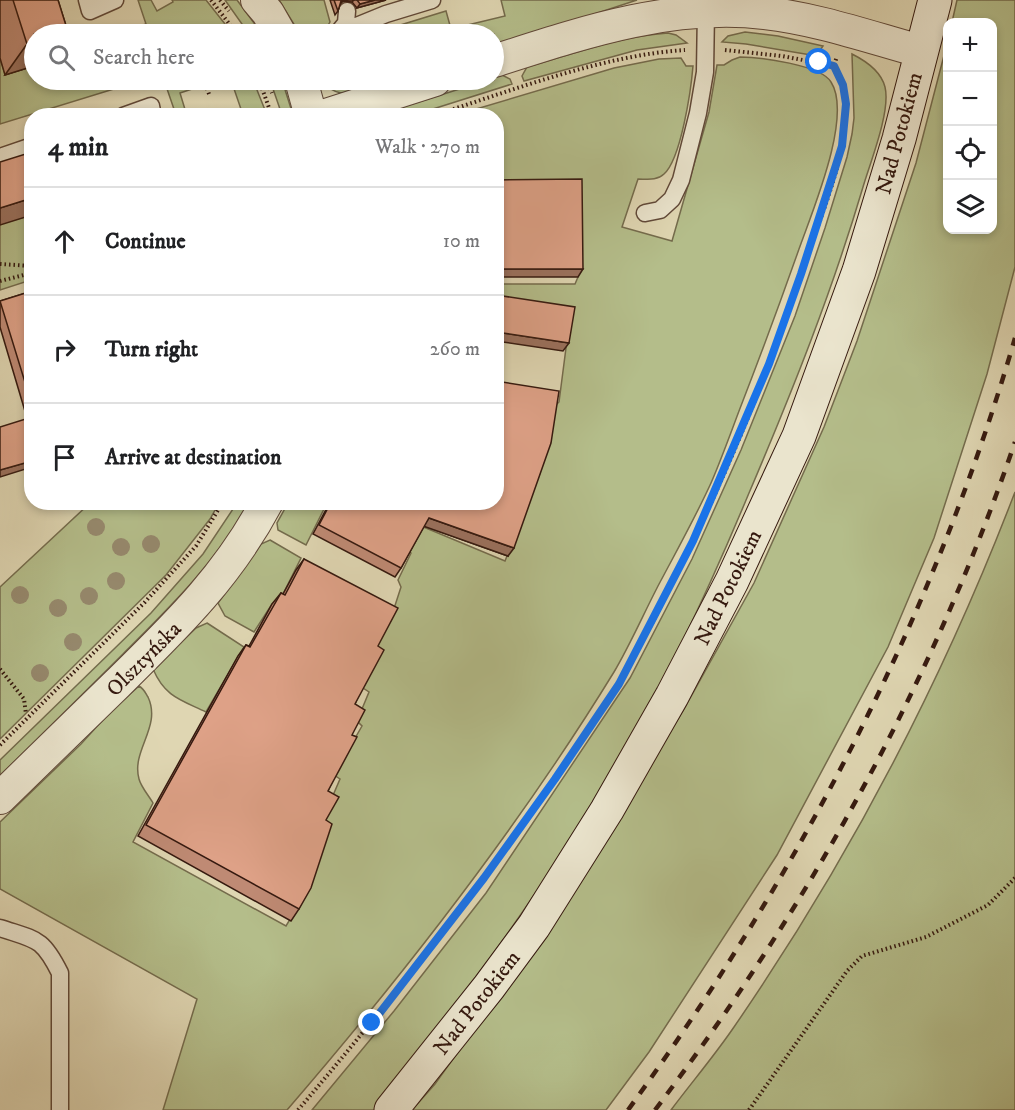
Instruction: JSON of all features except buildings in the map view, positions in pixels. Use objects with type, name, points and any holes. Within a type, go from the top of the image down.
[{"type":"main road","name":"Nad Potokiem","points":[[391,1110],[489,987],[534,926],[606,810],[672,696],[732,581],[799,436],[859,271],[899,139],[935,0]]},
{"type":"street","points":[[257,0],[274,24]]},
{"type":"street","points":[[504,58],[567,37],[619,24],[706,10],[765,13],[810,20],[920,51]]},
{"type":"street","points":[[304,90],[309,108]]},
{"type":"street","points":[[347,108],[404,90]]},
{"type":"street","name":"Olsztyńska","points":[[0,798],[164,639],[228,567],[263,510]]},
{"type":"lane","points":[[87,0],[90,11],[115,0]]},
{"type":"lane","points":[[358,24],[397,6]]},
{"type":"lane","points":[[645,213],[660,210],[672,199],[681,180],[698,113],[705,72],[706,10]]},
{"type":"lane","points":[[344,24],[347,11]]},
{"type":"lane","points":[[0,157],[24,149]]},
{"type":"lane","points":[[0,928],[40,942],[51,955],[60,973],[60,1110]]},
{"type":"path","points":[[211,0],[229,24]]},
{"type":"path","points":[[298,1110],[372,1023],[484,878],[619,684],[693,541],[769,364],[842,146],[846,104],[843,85],[834,66],[782,56],[707,49],[674,51],[623,59],[458,108]]},
{"type":"path","points":[[207,90],[208,94]]},
{"type":"path","points":[[263,90],[269,108]]},
{"type":"path","points":[[0,264],[24,266]]},
{"type":"path","points":[[0,281],[24,275]]},
{"type":"path","points":[[0,745],[145,602],[195,546],[219,510]]},
{"type":"path","points":[[0,669],[24,699],[26,714]]},
{"type":"path","points":[[749,1110],[847,970],[862,956],[926,938],[987,905],[1015,878]]},
{"type":"green space","points":[[138,0],[151,0],[157,11],[173,2],[172,0],[206,0],[225,24],[146,24]]},
{"type":"green space","points":[[225,0],[237,0],[255,24],[242,24]]},
{"type":"green space","points":[[279,0],[324,0],[329,24],[294,24]]},
{"type":"green space","points":[[501,0],[637,0],[504,44],[504,24],[472,24],[505,16]]},
{"type":"green space","points":[[957,0],[1015,0],[1015,267],[987,374],[934,538],[888,647],[777,855],[649,1052],[606,1110],[412,1110],[435,1084],[570,896],[684,709],[754,583],[824,427],[857,341],[916,163],[943,59],[943,234],[997,234],[997,18],[953,18]]},
{"type":"green space","points":[[446,11],[450,24],[404,24]]},
{"type":"green space","points":[[745,32],[778,36],[823,46],[819,52],[811,55],[722,42],[728,36]]},
{"type":"green space","points":[[668,33],[676,35],[687,43],[637,50],[524,81],[522,76],[527,67],[579,51],[632,38]]},
{"type":"green space","points":[[852,54],[872,67],[880,76],[885,87],[885,109],[879,137],[825,303],[796,379],[718,565],[668,672],[611,775],[528,905],[468,988],[374,1110],[312,1110],[394,1011],[486,893],[630,678],[692,559],[741,450],[795,316],[825,228],[852,134],[854,118]]},
{"type":"green space","points":[[740,57],[789,63],[825,76],[831,82],[836,97],[837,117],[834,140],[813,212],[715,474],[620,662],[540,786],[460,897],[375,1005],[287,1110],[163,1110],[197,999],[0,889],[0,822],[139,686],[148,697],[151,718],[139,758],[139,779],[153,803],[133,842],[286,926],[301,901],[316,835],[340,779],[334,775],[362,726],[357,721],[369,692],[363,688],[374,650],[390,621],[401,587],[398,580],[411,553],[331,510],[370,510],[414,523],[505,561],[540,473],[554,407],[559,402],[570,317],[504,305],[504,284],[575,284],[578,277],[504,195],[504,108],[480,108],[614,68],[659,59],[681,58],[686,66],[693,66],[684,123],[670,166],[658,178],[638,179],[622,227],[672,241],[709,112],[717,65],[724,65]]},
{"type":"green space","points":[[0,58],[5,74],[24,69],[24,90],[110,90],[52,108],[24,108],[24,117],[0,124]]},
{"type":"green space","points":[[504,76],[510,79],[512,84],[504,87]]},
{"type":"green space","points":[[167,90],[189,90],[180,93],[185,108],[174,108]]},
{"type":"green space","points":[[234,90],[257,90],[264,108],[241,108]]},
{"type":"green space","points":[[273,90],[285,90],[291,108],[280,108]]},
{"type":"green space","points":[[333,90],[363,90],[346,93]]},
{"type":"green space","points":[[456,90],[493,90],[436,108],[399,108]]},
{"type":"green space","points":[[24,217],[24,282],[0,290],[0,224]]},
{"type":"green space","points":[[1015,492],[1015,1110],[671,1110],[727,1037],[776,964],[854,834],[925,700],[987,562]]},
{"type":"green space","points":[[82,510],[215,510],[166,575],[0,739],[0,587]]},
{"type":"green space","points":[[232,510],[244,510],[222,545],[192,583],[0,776],[0,760],[151,613],[203,554]]},
{"type":"green space","points":[[284,510],[324,510],[306,545],[278,530],[277,523]]},
{"type":"green space","points":[[270,540],[301,558],[282,596],[272,604],[254,632],[225,616],[218,603],[261,544]]},
{"type":"green space","points":[[207,623],[244,647],[206,712],[181,701],[168,692],[153,669],[196,628]]},
{"type":"railway","points":[[628,1110],[690,1021],[749,930],[804,836],[855,741],[902,643],[944,543],[982,442],[1015,338]]},
{"type":"railway","points":[[655,1110],[711,1033],[764,954],[815,873],[862,790],[946,619],[1015,442]]},
{"type":"route","points":[[372,1023],[484,878],[619,684],[693,541],[769,364],[829,192],[842,146],[846,104],[843,85],[834,66],[819,62]]}]
